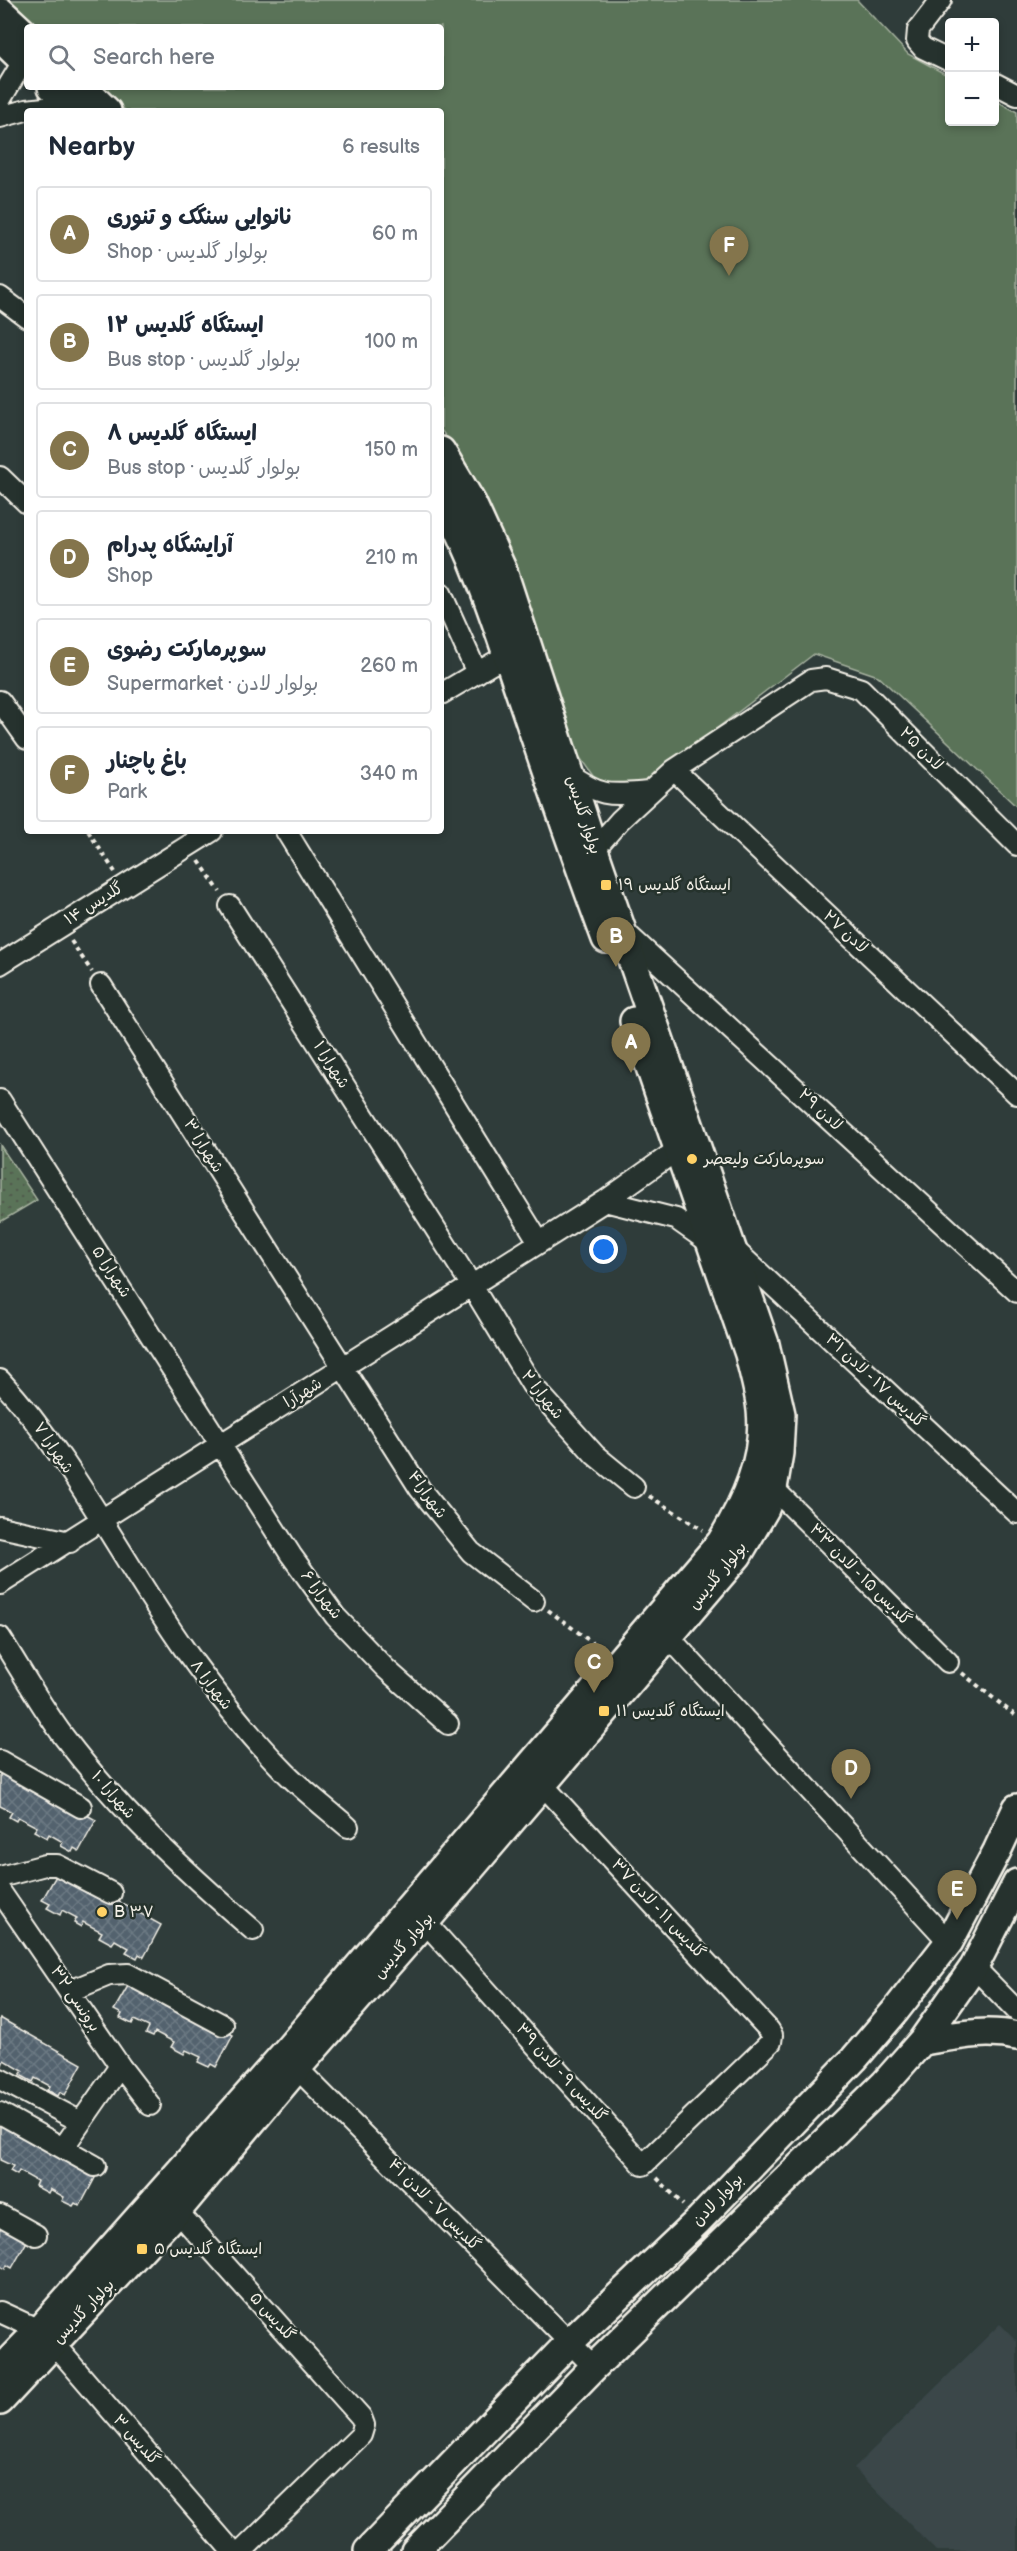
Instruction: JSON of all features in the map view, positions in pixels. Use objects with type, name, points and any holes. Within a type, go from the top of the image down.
[{"type":"street","points":[[941,0],[918,30],[917,41],[922,48],[945,59]]},
{"type":"street","points":[[0,11],[24,51]]},
{"type":"street","points":[[0,38],[24,53]]},
{"type":"street","points":[[0,100],[24,58]]},
{"type":"street","points":[[999,85],[1017,94]]},
{"type":"street","points":[[57,90],[77,101],[98,108]]},
{"type":"street","points":[[37,108],[77,101]]},
{"type":"street","points":[[0,117],[24,111]]},
{"type":"street","points":[[0,297],[24,315]]},
{"type":"street","name":"بولوار گلدیس","points":[[444,456],[472,503],[503,571],[622,929],[687,1147]]},
{"type":"street","points":[[0,477],[24,500]]},
{"type":"street","name":"بولوار گلدیس","points":[[0,2370],[47,2337],[177,2211],[290,2061],[425,1922],[738,1555],[765,1509],[772,1488],[779,1453],[781,1414],[765,1344],[722,1246],[687,1147],[616,967],[566,829],[481,579],[445,512]]},
{"type":"street","points":[[444,600],[477,673]]},
{"type":"street","points":[[444,692],[507,655]]},
{"type":"street","name":"لادن ۲۵","points":[[674,770],[811,680],[826,678],[861,689],[1017,845]]},
{"type":"street","points":[[0,701],[24,735]]},
{"type":"street","points":[[594,850],[649,792],[674,770]]},
{"type":"street","name":"لادن ۲۷","points":[[674,770],[1017,1094]]},
{"type":"street","points":[[569,774],[587,787],[609,795],[649,792]]},
{"type":"street","name":"گلدیس ۱۴","points":[[0,964],[123,885],[184,838],[200,834]]},
{"type":"street","points":[[288,834],[539,1242]]},
{"type":"street","name":"شهرارا ۱","points":[[230,906],[472,1286]]},
{"type":"street","name":"لادن ۲۹","points":[[622,929],[1017,1292]]},
{"type":"street","name":"شهرارا ۳","points":[[101,985],[344,1368]]},
{"type":"street","name":"شهرارا ۵","points":[[0,1100],[222,1444]]},
{"type":"street","name":"شهرآرا","points":[[0,1584],[344,1368],[687,1147]]},
{"type":"street","name":"گلدیس ۱۷ - لادن ۳۱","points":[[605,1201],[676,1219],[722,1246],[1017,1513]]},
{"type":"street","name":"بولوار گلدیس","points":[[0,2401],[47,2337],[290,2061],[722,1542],[744,1504],[753,1477],[760,1446],[761,1410],[722,1246]]},
{"type":"street","name":"شهرارا ۲","points":[[472,1286],[532,1385],[579,1439],[634,1487]]},
{"type":"street","name":"شهرارا۴","points":[[344,1368],[420,1489],[471,1552],[534,1601]]},
{"type":"street","name":"شهرارا ۷","points":[[0,1380],[26,1408],[102,1520]]},
{"type":"street","name":"شهرارا ۶","points":[[222,1444],[291,1555],[335,1616],[386,1669],[448,1724]]},
{"type":"street","name":"گلدیس ۱۵ - لادن ۳۳","points":[[772,1488],[948,1662]]},
{"type":"street","name":"شهرارا ۸","points":[[102,1520],[184,1649],[233,1714],[286,1773],[348,1827]]},
{"type":"street","points":[[0,1527],[70,1542]]},
{"type":"street","points":[[668,1636],[949,1942]]},
{"type":"street","name":"شهرارا ۱۰","points":[[0,1637],[64,1737],[125,1810],[174,1862],[253,1930]]},
{"type":"street","points":[[0,1761],[81,1806]]},
{"type":"street","name":"گلدیس ۱۱ - لادن ۳۷","points":[[542,1784],[772,2035],[771,2042],[644,2165]]},
{"type":"street","name":"بولوار لادن","points":[[368,2551],[570,2342],[698,2221],[854,2059],[949,1942],[1017,1808]]},
{"type":"street","points":[[0,1877],[45,1865],[57,1865],[111,1893]]},
{"type":"street","name":"بولوار لادن","points":[[415,2551],[594,2367],[884,2084],[922,2041],[974,1967],[1017,1883]]},
{"type":"street","name":"برونسی ۳۲","points":[[0,1891],[120,2066],[150,2105]]},
{"type":"street","name":"گلدیس ۹ - لادن ۳۹","points":[[425,1922],[644,2165]]},
{"type":"street","points":[[974,1967],[1017,2011]]},
{"type":"street","points":[[70,1991],[109,1975],[128,1974],[223,2025]]},
{"type":"street","points":[[922,2041],[980,2032],[999,2032],[1017,2037]]},
{"type":"street","name":"گلدیس ۷ - لادن ۴۱","points":[[290,2061],[594,2367]]},
{"type":"street","points":[[63,2148],[120,2066]]},
{"type":"street","points":[[0,2079],[81,2122]]},
{"type":"street","points":[[0,2113],[95,2166]]},
{"type":"street","name":"گلدیس ۵","points":[[177,2211],[361,2416],[364,2425],[361,2435],[242,2551]]},
{"type":"street","points":[[0,2215],[36,2235]]},
{"type":"street","points":[[0,2312],[47,2337]]},
{"type":"street","name":"گلدیس ۳","points":[[47,2337],[232,2551]]},
{"type":"path","points":[[90,834],[123,885]]},
{"type":"path","points":[[184,838],[230,906]]},
{"type":"path","points":[[61,925],[101,985]]},
{"type":"path","points":[[634,1487],[722,1542]]},
{"type":"path","points":[[534,1601],[620,1662]]},
{"type":"path","points":[[948,1662],[1017,1718]]},
{"type":"path","points":[[644,2165],[698,2221]]},
{"type":"shaded area","points":[[1000,2324],[1017,2341],[1017,2551],[936,2551],[854,2468]]},
{"type":"green space","points":[[5,0],[857,0],[908,54],[945,74],[945,126],[999,126],[999,102],[1017,112],[1017,807],[878,676],[814,654],[639,788],[615,792],[593,776],[576,752],[449,441],[444,434],[444,108],[123,108],[103,90],[444,90],[444,24],[31,24]]},
{"type":"green space","points":[[0,1145],[37,1200],[0,1222]]},
{"type":"building","points":[[0,1767],[96,1820],[79,1851],[74,1848],[72,1852],[61,1846],[63,1842],[49,1834],[47,1838],[34,1831],[37,1827],[18,1817],[16,1821],[9,1817],[12,1812],[0,1806]]},
{"type":"building","name":"B ۳۷","points":[[60,1869],[161,1925],[144,1957],[139,1954],[137,1958],[126,1952],[129,1948],[115,1940],[112,1944],[99,1937],[102,1932],[83,1922],[81,1927],[74,1923],[77,1918],[62,1910],[60,1915],[47,1908],[50,1904],[42,1900]]},
{"type":"building","points":[[132,1979],[233,2035],[216,2067],[211,2064],[209,2067],[198,2062],[201,2057],[186,2050],[184,2054],[171,2047],[174,2042],[155,2032],[153,2036],[146,2033],[149,2027],[134,2020],[132,2024],[120,2018],[122,2014],[114,2010]]},
{"type":"building","points":[[0,2018],[82,2064],[65,2095],[60,2092],[58,2096],[47,2090],[50,2086],[35,2078],[33,2082],[20,2075],[23,2071],[4,2060],[2,2065],[0,2064]]},
{"type":"building","points":[[0,2120],[97,2174],[80,2206],[75,2203],[73,2206],[62,2201],[64,2197],[50,2189],[48,2193],[35,2186],[37,2181],[19,2171],[17,2175],[10,2171],[13,2166],[0,2160]]},
{"type":"building","points":[[0,2220],[30,2236],[12,2268],[7,2265],[5,2269],[0,2266]]},
{"type":"place","name":"باغ پاچنار","points":[[729,276]]},
{"type":"place","name":"ایستگاه گلدیس ۱۹","points":[[606,885]]},
{"type":"place","name":"ایستگاه گلدیس ۱۲","points":[[616,967]]},
{"type":"place","name":"نانوایی سنگک و تنوری","points":[[631,1073]]},
{"type":"place","name":"سوپرمارکت ولیعصر","points":[[692,1159]]},
{"type":"place","name":"ایستگاه گلدیس ۸","points":[[594,1693]]},
{"type":"place","name":"ایستگاه گلدیس ۱۱","points":[[604,1711]]},
{"type":"place","name":"آرایشگاه پدرام","points":[[851,1799]]},
{"type":"place","name":"B ۳۷","points":[[102,1912]]},
{"type":"place","name":"سوپرمارکت رضوی","points":[[957,1920]]},
{"type":"place","name":"ایستگاه گلدیس ۵","points":[[142,2249]]}]
